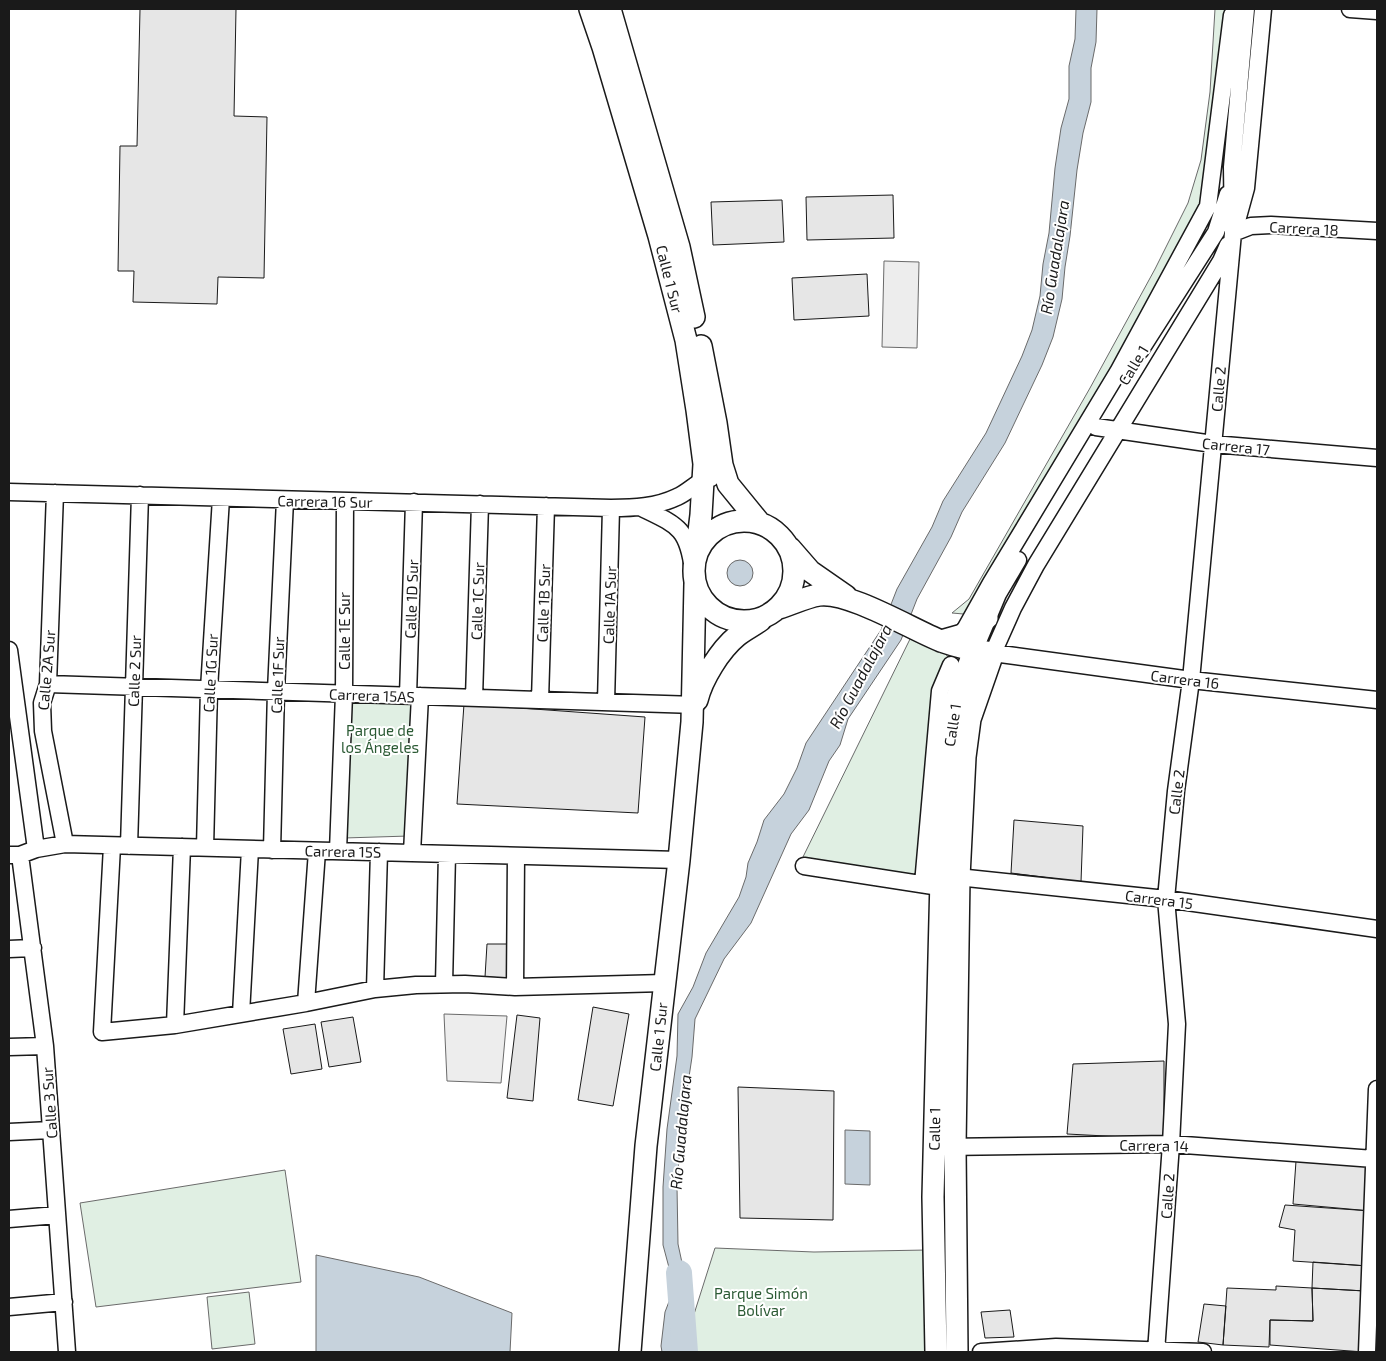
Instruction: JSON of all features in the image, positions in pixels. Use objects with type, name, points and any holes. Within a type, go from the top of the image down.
[{"type":"main road","name":"Calle 1 Sur","points":[[590,9],[603,46],[659,236],[686,340],[704,464],[695,570],[693,711],[679,860],[645,1158],[630,1352]]},
{"type":"main road","name":"Calle 1 Sur","points":[[610,9],[679,247],[705,365],[722,465],[728,484],[759,522]]},
{"type":"main road","points":[[853,601],[810,571],[776,532],[759,522],[743,520],[726,523],[712,532],[701,544],[695,570],[701,598],[710,609],[734,621],[750,622],[820,595],[836,596],[853,601],[940,641],[976,646],[987,618]]},
{"type":"main road","points":[[772,613],[787,598],[794,581],[794,566],[785,541]]},
{"type":"main road","name":"Calle 1 Sur","points":[[693,711],[705,678],[724,650],[737,636],[772,613]]},
{"type":"main road","points":[[940,641],[955,658],[960,673],[957,697]]},
{"type":"main road","name":"Calle 1","points":[[936,1352],[933,1269],[933,1147],[946,771],[953,712],[976,646]]},
{"type":"main road","name":"Calle 1","points":[[957,1352],[955,1147],[941,881],[965,758],[976,646]]},
{"type":"street","name":"Calle 2","points":[[1233,233],[1246,188],[1263,9]]},
{"type":"street","points":[[1350,9],[1377,11]]},
{"type":"street","points":[[976,646],[991,583],[1118,372],[1208,206],[1239,12]]},
{"type":"street","name":"Calle 2","points":[[1156,1351],[1171,1144],[1177,1024],[1166,899],[1175,801],[1191,680],[1233,233],[1232,167],[1239,12]]},
{"type":"street","name":"Calle 1","points":[[987,618],[998,594],[1145,343],[1216,232],[1228,194],[1232,167]]},
{"type":"street","name":"Carrera 18","points":[[1233,233],[1251,226],[1271,225],[1377,231]]},
{"type":"street","name":"Calle 1","points":[[976,646],[1013,608],[1036,565],[1221,261],[1233,233]]},
{"type":"street","name":"Carrera 17","points":[[1096,427],[1213,444],[1377,458]]},
{"type":"street","points":[[703,480],[715,477],[722,478],[728,484]]},
{"type":"street","name":"Carrera 16 Sur","points":[[9,492],[345,502],[642,508],[678,497],[703,480]]},
{"type":"street","name":"Calle 2A Sur","points":[[55,494],[48,684],[42,703],[43,731],[65,844]]},
{"type":"street","name":"Calle 2 Sur","points":[[129,846],[140,495]]},
{"type":"street","name":"Calle 1G Sur","points":[[205,848],[209,689],[221,498]]},
{"type":"street","name":"Calle 1F Sur","points":[[272,850],[276,692],[285,500]]},
{"type":"street","name":"Calle 1E Sur","points":[[338,851],[344,694],[345,502]]},
{"type":"street","name":"Calle 1D Sur","points":[[414,502],[414,696]]},
{"type":"street","name":"Calle 1C Sur","points":[[474,698],[480,504]]},
{"type":"street","name":"Calle 1B Sur","points":[[540,700],[546,506]]},
{"type":"street","name":"Calle 1A Sur","points":[[606,702],[612,508]]},
{"type":"street","name":"Carrera 16 Sur","points":[[642,508],[676,526],[691,549],[695,570]]},
{"type":"street","name":"Carrera 16","points":[[976,646],[1191,680],[1377,700]]},
{"type":"street","points":[[9,650],[16,760],[36,849]]},
{"type":"street","points":[[941,881],[940,691],[951,665]]},
{"type":"street","name":"Carrera 15AS","points":[[48,684],[606,702],[693,711]]},
{"type":"street","points":[[412,853],[414,696]]},
{"type":"street","name":"Carrera 15S","points":[[14,855],[65,844],[679,860]]},
{"type":"street","points":[[112,846],[102,1032],[175,1025],[306,1003],[375,989],[444,984],[515,986],[664,983]]},
{"type":"street","points":[[175,1025],[182,847]]},
{"type":"street","points":[[241,1014],[250,849]]},
{"type":"street","points":[[306,1003],[317,851]]},
{"type":"street","points":[[375,989],[379,852]]},
{"type":"street","points":[[444,984],[447,854]]},
{"type":"street","name":"Calle 3 Sur","points":[[14,855],[33,948],[45,1046],[67,1352]]},
{"type":"street","points":[[515,986],[516,856]]},
{"type":"street","name":"Carrera 15","points":[[804,866],[941,881],[1166,899],[1377,929]]},
{"type":"street","points":[[9,949],[33,948]]},
{"type":"street","points":[[9,1047],[45,1046]]},
{"type":"street","points":[[1367,1352],[1377,1089]]},
{"type":"street","points":[[9,1132],[51,1130]]},
{"type":"street","name":"Carrera 14","points":[[933,1147],[1171,1144],[1374,1158]]},
{"type":"street","points":[[9,1219],[57,1215]]},
{"type":"street","points":[[9,1308],[64,1302]]},
{"type":"street","points":[[980,1352],[1056,1347],[1203,1352]]},
{"type":"green space","points":[[1215,9],[1236,9],[1206,222],[975,615],[952,613],[969,599],[1090,388],[1155,269],[1188,203],[1201,160],[1210,92]]},
{"type":"green space","points":[[912,635],[941,646],[949,659],[941,884],[801,861]]},
{"type":"green space","name":"Parque de los Ángeles","points":[[348,697],[415,700],[409,836],[344,838]]},
{"type":"green space","points":[[285,1170],[301,1282],[96,1307],[80,1203]]},
{"type":"green space","name":"Parque Simón Bolívar","points":[[715,1248],[814,1252],[927,1250],[932,1352],[682,1352]]},
{"type":"green space","points":[[249,1292],[255,1344],[212,1349],[207,1297]]},
{"type":"shaded area","points":[[884,261],[919,262],[917,348],[882,347]]},
{"type":"shaded area","points":[[444,1014],[507,1016],[501,1083],[447,1081]]},
{"type":"water","points":[[1076,9],[1097,9],[1096,42],[1091,68],[1091,102],[1083,133],[1077,170],[1062,299],[1053,337],[1042,365],[1005,443],[962,512],[951,537],[917,599],[901,640],[848,719],[840,745],[829,761],[809,810],[791,834],[751,923],[724,959],[695,1019],[692,1057],[681,1130],[677,1187],[678,1244],[684,1272],[684,1302],[679,1316],[677,1352],[662,1352],[665,1312],[670,1299],[671,1275],[663,1245],[663,1187],[667,1129],[677,1056],[678,1014],[693,987],[706,953],[739,897],[746,877],[748,863],[764,820],[784,794],[797,768],[806,743],[881,630],[897,589],[932,527],[943,501],[986,433],[1022,356],[1032,330],[1040,296],[1043,264],[1049,233],[1055,168],[1061,128],[1069,99],[1069,66],[1075,39]]},
{"type":"water","points":[[740,560],[749,564],[753,573],[749,582],[740,586],[731,582],[727,573],[731,564]]},
{"type":"water","points":[[845,1130],[870,1131],[870,1185],[845,1184]]},
{"type":"water","points":[[316,1255],[419,1277],[512,1313],[510,1352],[316,1352]]},
{"type":"building","points":[[140,9],[236,9],[234,116],[267,117],[264,278],[218,277],[217,304],[133,302],[134,271],[118,271],[120,146],[137,146]]},
{"type":"building","points":[[893,195],[894,238],[807,240],[806,197]]},
{"type":"building","points":[[782,200],[784,242],[713,245],[711,202]]},
{"type":"building","points":[[867,274],[869,316],[794,320],[792,278]]},
{"type":"building","points":[[464,704],[645,717],[638,813],[457,804]]},
{"type":"building","points":[[1014,820],[1083,826],[1081,882],[1011,873]]},
{"type":"building","points":[[487,944],[509,944],[508,978],[485,977]]},
{"type":"building","points":[[593,1007],[629,1014],[613,1106],[578,1100]]},
{"type":"building","points":[[517,1015],[540,1018],[533,1101],[507,1098]]},
{"type":"building","points":[[353,1017],[361,1062],[329,1067],[321,1022]]},
{"type":"building","points":[[315,1024],[322,1069],[291,1074],[283,1029]]},
{"type":"building","points":[[1164,1061],[1164,1139],[1067,1134],[1073,1064]]},
{"type":"building","points":[[738,1087],[834,1091],[833,1220],[740,1218]]},
{"type":"building","points":[[1296,1161],[1372,1167],[1371,1211],[1293,1204]]},
{"type":"building","points":[[1285,1205],[1371,1211],[1368,1266],[1293,1261],[1295,1230],[1279,1227]]},
{"type":"building","points":[[1313,1262],[1368,1266],[1365,1291],[1312,1288]]},
{"type":"building","points":[[1276,1286],[1312,1288],[1313,1321],[1270,1320],[1269,1347],[1223,1345],[1227,1288],[1276,1290]]},
{"type":"building","points":[[1312,1288],[1365,1291],[1364,1352],[1270,1345],[1270,1320],[1313,1321]]},
{"type":"building","points":[[1204,1304],[1226,1306],[1223,1345],[1198,1342]]},
{"type":"building","points":[[1010,1310],[1014,1337],[985,1338],[981,1312]]},
{"type":"waterway","name":"Río Guadalajara","points":[[679,1273],[685,1352]]}]
